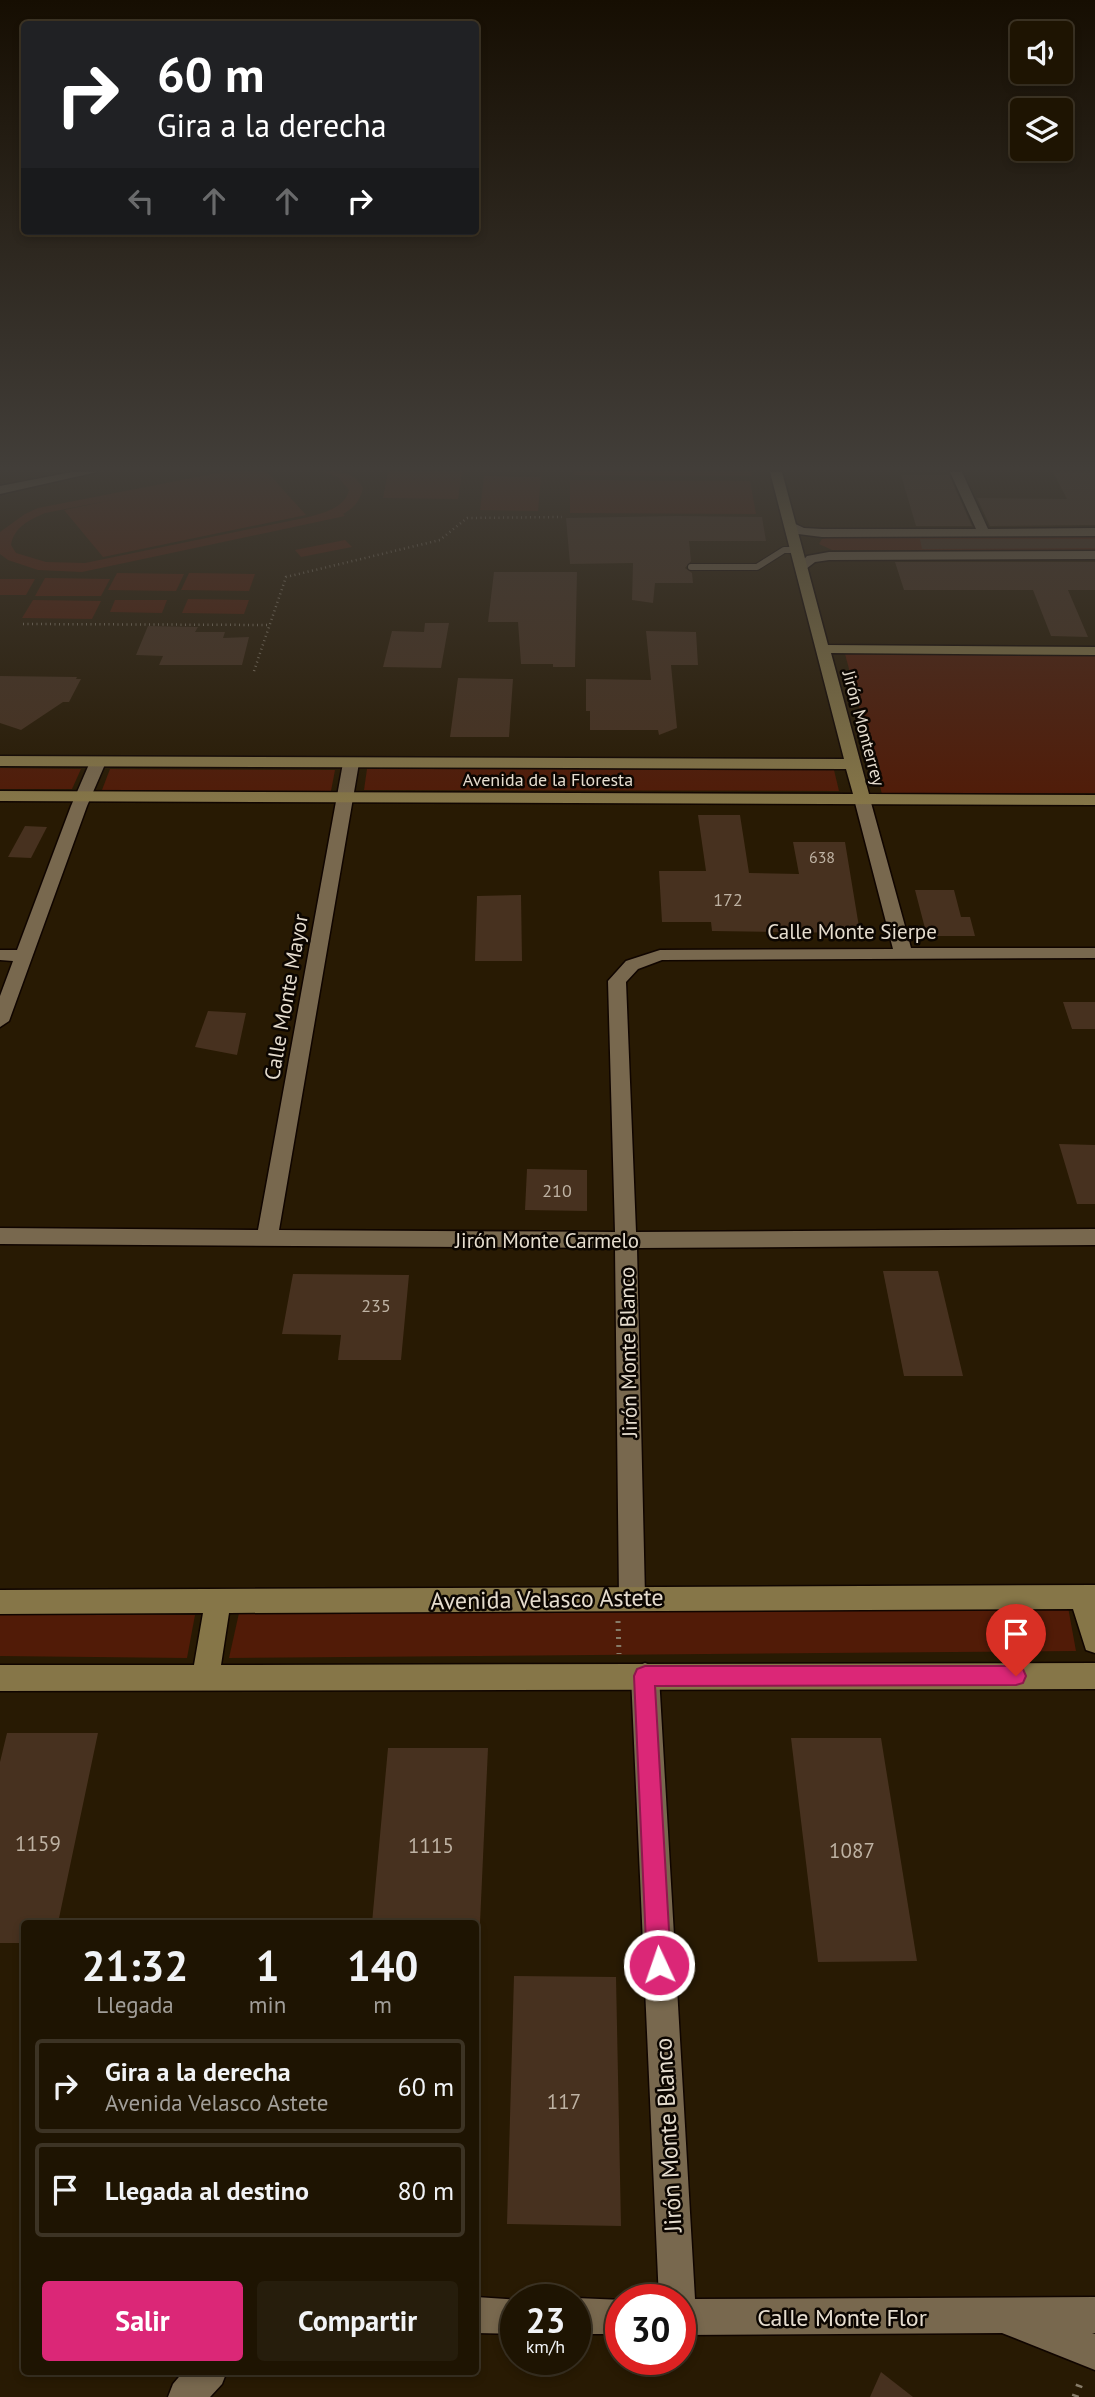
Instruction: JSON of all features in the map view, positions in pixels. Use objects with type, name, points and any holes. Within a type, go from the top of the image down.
[{"type":"street","name":"Jirón Monterrey","points":[[806,584],[903,953]]},
{"type":"street","points":[[823,649],[1095,651]]},
{"type":"street","name":"Avenida de la Floresta","points":[[0,761],[853,764]]},
{"type":"street","points":[[0,1021],[98,762]]},
{"type":"street","name":"Calle Monte Mayor","points":[[267,1238],[351,763]]},
{"type":"street","name":"Avenida de la Floresta","points":[[0,796],[1095,800]]},
{"type":"street","name":"Calle Monte Sierpe","points":[[617,981],[632,965],[660,955],[1095,953]]},
{"type":"street","points":[[0,955],[25,956]]},
{"type":"street","name":"Jirón Monte Blanco","points":[[617,981],[626,1240],[625,1598]]},
{"type":"street","name":"Jirón Monte Carmelo","points":[[0,1236],[626,1240],[1095,1237]]},
{"type":"street","points":[[1089,1597],[1095,1641]]},
{"type":"street","name":"Avenida Velasco Astete","points":[[0,1602],[1089,1597]]},
{"type":"street","points":[[205,1678],[218,1601]]},
{"type":"street","name":"Jirón Monte Blanco","points":[[632,1676],[676,2284]]},
{"type":"street","points":[[0,1678],[1095,1676]]},
{"type":"street","points":[[479,2315],[500,2316]]},
{"type":"street","name":"Calle Monte Flor","points":[[696,2317],[1095,2315]]},
{"type":"street","name":"Calle Monte Flor","points":[[1003,2317],[1095,2352]]},
{"type":"street","points":[[186,2397],[205,2375]]},
{"type":"path","points":[[254,671],[284,584]]},
{"type":"path","points":[[23,624],[270,625]]},
{"type":"path","points":[[625,1598],[632,1676]]},
{"type":"shaded area","points":[[0,584],[32,584],[26,595],[0,595]]},
{"type":"shaded area","points":[[42,584],[107,584],[101,596],[35,596]]},
{"type":"shaded area","points":[[111,584],[179,584],[176,591],[108,590]]},
{"type":"shaded area","points":[[184,584],[252,584],[249,591],[181,590]]},
{"type":"shaded area","points":[[188,599],[249,600],[244,614],[182,613]]},
{"type":"shaded area","points":[[33,600],[101,601],[92,619],[22,618]]},
{"type":"shaded area","points":[[115,600],[167,600],[162,613],[110,612]]},
{"type":"shaded area","points":[[844,650],[1095,654],[1095,793],[882,794]]},
{"type":"shaded area","points":[[0,768],[81,769],[72,789],[0,789]]},
{"type":"shaded area","points":[[110,769],[335,770],[331,791],[102,790]]},
{"type":"shaded area","points":[[367,769],[834,770],[839,791],[364,790]]},
{"type":"shaded area","points":[[1068,1607],[1076,1651],[229,1658],[239,1613]]},
{"type":"shaded area","points":[[0,1613],[195,1615],[187,1658],[0,1656]]},
{"type":"building","points":[[493,584],[577,584],[575,667],[521,664],[518,622],[488,622]]},
{"type":"building","points":[[632,584],[655,584],[653,603],[632,600]]},
{"type":"building","points":[[902,584],[1095,584],[1095,590],[1068,590],[1088,637],[1051,636],[1033,590],[904,590]]},
{"type":"building","points":[[425,623],[449,623],[441,668],[383,667],[392,631],[424,632]]},
{"type":"building","points":[[148,626],[198,627],[195,632],[225,632],[223,638],[249,637],[242,665],[159,665],[163,656],[136,655]]},
{"type":"building","points":[[646,631],[696,632],[698,665],[671,665],[677,728],[659,735],[658,730],[590,730],[590,711],[586,711],[586,679],[651,680]]},
{"type":"building","points":[[0,676],[81,679],[69,702],[63,702],[21,730],[0,723]]},
{"type":"building","points":[[458,678],[513,679],[509,737],[450,737]]},
{"type":"building","points":[[698,815],[740,815],[749,873],[799,874],[793,842],[845,842],[860,933],[712,931],[711,922],[662,922],[659,871],[706,871]]},
{"type":"building","points":[[25,826],[47,827],[31,858],[8,857]]},
{"type":"building","points":[[915,890],[954,890],[961,917],[970,917],[975,936],[927,936]]},
{"type":"building","points":[[521,895],[522,961],[475,961],[477,896]]},
{"type":"building","points":[[1063,1002],[1095,1002],[1095,1029],[1072,1029]]},
{"type":"building","points":[[208,1011],[246,1013],[237,1055],[195,1047]]},
{"type":"building","points":[[1059,1144],[1095,1145],[1095,1204],[1077,1204]]},
{"type":"building","points":[[527,1169],[587,1170],[587,1211],[525,1210]]},
{"type":"building","points":[[883,1271],[938,1271],[963,1376],[904,1376]]},
{"type":"building","points":[[293,1274],[409,1275],[401,1360],[338,1360],[341,1335],[282,1334]]},
{"type":"building","points":[[7,1733],[98,1733],[59,1920],[21,1920],[21,1943],[0,1943],[0,1762]]},
{"type":"building","points":[[791,1738],[881,1738],[917,1961],[818,1962]]},
{"type":"building","points":[[388,1748],[488,1748],[480,1923],[479,1920],[372,1920]]},
{"type":"building","points":[[514,1976],[616,1977],[621,2226],[507,2224]]},
{"type":"building","points":[[881,2372],[913,2397],[870,2397]]},
{"type":"route","points":[[659,1965],[645,1676],[1016,1676]]}]
